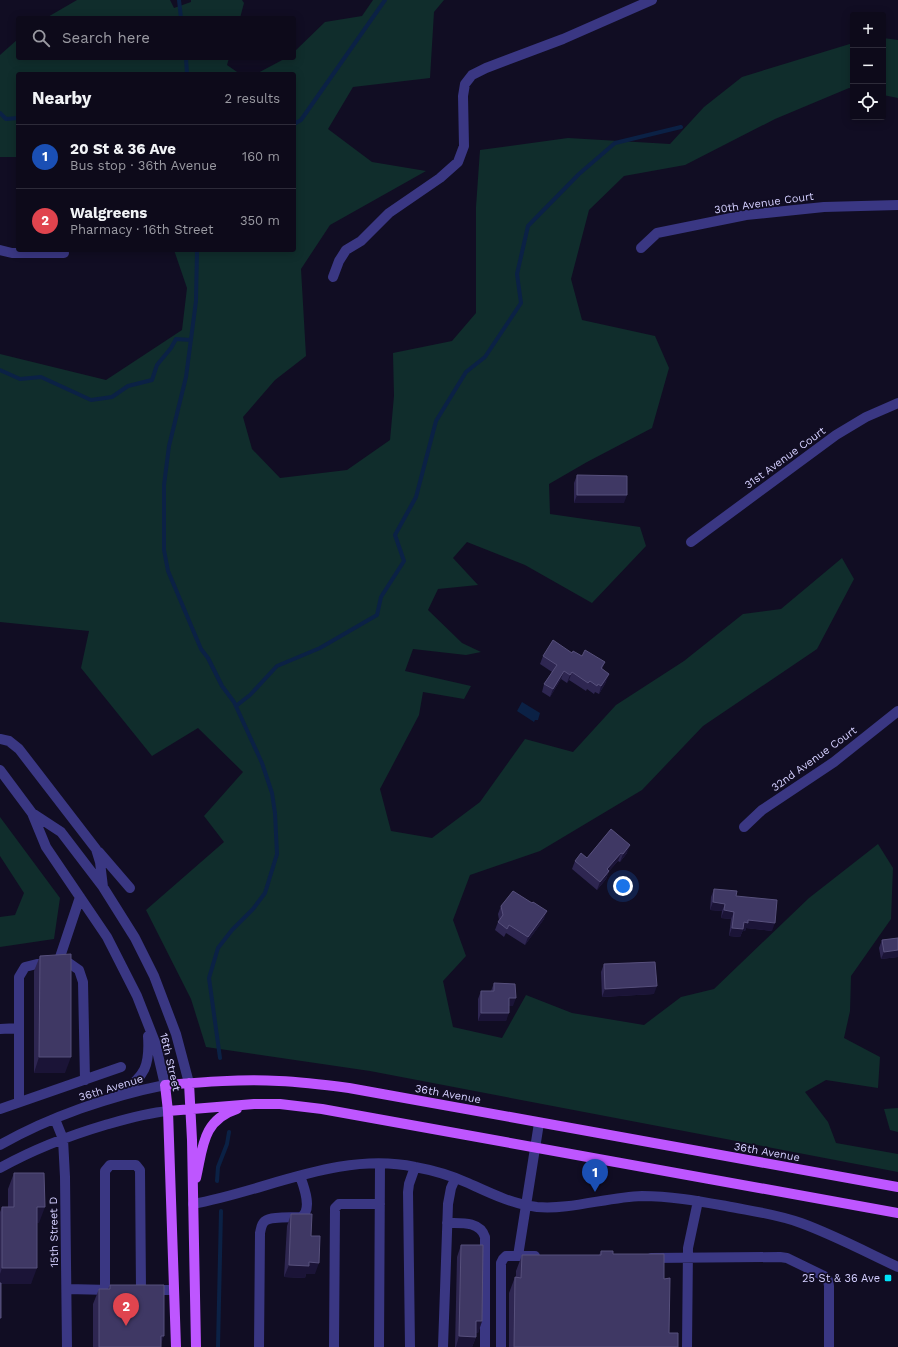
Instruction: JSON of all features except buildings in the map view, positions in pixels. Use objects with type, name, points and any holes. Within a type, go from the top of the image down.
[{"type":"main road","name":"36th Avenue","points":[[165,1085],[257,1080],[303,1082],[349,1088],[898,1187]]},
{"type":"main road","name":"16th Street","points":[[189,1083],[196,1347]]},
{"type":"main road","name":"16th Street","points":[[165,1085],[168,1111],[176,1347]]},
{"type":"main road","points":[[193,1199],[206,1136],[211,1125],[223,1115],[254,1104]]},
{"type":"main road","points":[[168,1111],[254,1104],[280,1104],[322,1109],[898,1213]]},
{"type":"street","points":[[334,278],[339,261],[346,250],[361,241],[389,213],[440,178],[458,162],[464,146],[463,96],[466,84],[472,75],[486,68],[531,52],[652,0]]},
{"type":"street","name":"30th Avenue Court","points":[[641,248],[657,233],[746,215],[824,207],[898,204]]},
{"type":"street","points":[[0,250],[12,253],[64,253]]},
{"type":"street","name":"31st Avenue Court","points":[[691,542],[836,435],[866,417],[898,403]]},
{"type":"street","name":"32nd Avenue Court","points":[[744,827],[762,810],[834,762],[898,711]]},
{"type":"street","name":"16th Street","points":[[0,738],[9,741],[19,750],[96,849],[130,888]]},
{"type":"street","name":"16th Street","points":[[0,770],[32,813],[46,847],[107,937],[137,996],[154,1042],[165,1085]]},
{"type":"street","name":"16th Street","points":[[32,813],[61,832],[103,887],[135,938],[154,976],[176,1034],[189,1083]]},
{"type":"street","name":"16th Street","points":[[96,849],[100,862],[103,887]]},
{"type":"street","points":[[58,963],[80,897]]},
{"type":"street","points":[[19,1102],[19,977],[25,967],[37,964],[69,963],[79,970],[83,982],[85,1080]]},
{"type":"street","points":[[116,1096],[138,1080],[149,1058],[148,1035],[137,996]]},
{"type":"street","points":[[0,1029],[19,1028]]},
{"type":"street","points":[[0,1109],[121,1067]]},
{"type":"street","name":"36th Avenue","points":[[0,1145],[14,1137],[55,1119],[116,1096],[165,1085]]},
{"type":"street","points":[[0,1168],[33,1150],[79,1133],[127,1118],[155,1112],[168,1111]]},
{"type":"street","name":"15th Street D","points":[[55,1119],[63,1139],[65,1178],[67,1347]]},
{"type":"street","points":[[518,1256],[539,1123]]},
{"type":"street","points":[[193,1199],[215,1200],[337,1166],[360,1163],[415,1166],[455,1179],[501,1198],[525,1205],[554,1207],[643,1196],[669,1197],[761,1213],[801,1223],[898,1267]]},
{"type":"street","points":[[379,1347],[380,1164]]},
{"type":"street","points":[[105,1290],[105,1171],[110,1165],[136,1165],[140,1170],[138,1290],[173,1290]]},
{"type":"street","points":[[410,1347],[408,1192],[415,1166]]},
{"type":"street","points":[[259,1347],[260,1233],[262,1225],[266,1220],[272,1218],[301,1217],[304,1215],[306,1210],[306,1199],[300,1176]]},
{"type":"street","points":[[443,1347],[448,1204],[451,1188],[455,1179]]},
{"type":"street","points":[[687,1347],[688,1248],[698,1202]]},
{"type":"street","points":[[334,1347],[335,1208],[339,1204],[380,1204]]},
{"type":"street","points":[[447,1222],[474,1225],[482,1230],[485,1237],[485,1347]]},
{"type":"street","points":[[501,1347],[501,1263],[506,1256],[541,1256]]},
{"type":"street","points":[[642,1257],[787,1258],[824,1276],[828,1280],[829,1347]]},
{"type":"street","points":[[66,1289],[119,1290]]},
{"type":"green space","points":[[77,0],[170,0],[174,8],[191,2],[191,0],[242,0],[244,3],[241,16],[49,16]]},
{"type":"green space","points":[[373,0],[444,0],[434,12],[430,78],[353,87],[328,129],[372,162],[426,171],[330,225],[301,269],[306,356],[275,380],[243,417],[252,449],[280,478],[347,470],[390,440],[394,396],[393,353],[452,341],[476,313],[476,207],[480,150],[568,138],[670,144],[704,107],[742,77],[850,44],[850,88],[775,119],[685,165],[624,176],[589,210],[571,279],[582,320],[655,336],[669,368],[652,428],[549,484],[550,514],[640,527],[646,546],[592,603],[525,565],[467,542],[453,558],[478,585],[438,589],[428,610],[462,643],[481,652],[466,655],[413,649],[405,671],[471,686],[464,699],[423,692],[419,715],[380,789],[391,831],[432,838],[480,802],[525,739],[573,752],[616,705],[684,661],[743,614],[781,609],[842,558],[854,579],[817,649],[703,726],[642,790],[540,851],[470,875],[453,920],[466,956],[443,981],[453,1027],[502,1038],[526,995],[572,1013],[644,1025],[681,997],[714,989],[809,898],[878,844],[893,868],[891,919],[851,976],[850,1011],[844,1038],[880,1057],[878,1088],[826,1080],[805,1092],[828,1122],[836,1143],[898,1154],[898,1172],[370,1071],[206,1047],[191,999],[146,910],[224,842],[204,816],[243,772],[198,728],[152,756],[81,668],[89,631],[0,622],[0,354],[106,380],[182,330],[187,288],[175,252],[296,252],[296,72],[260,72],[282,60],[296,60],[296,50],[325,22],[362,16]]},
{"type":"green space","points":[[886,38],[898,40],[898,98],[886,96]]},
{"type":"green space","points":[[16,41],[16,60],[228,60],[227,65],[237,72],[16,72],[16,157],[0,157],[0,55]]},
{"type":"green space","points":[[0,817],[60,898],[54,939],[0,947],[0,917],[15,915],[24,893],[0,856]]},
{"type":"green space","points":[[898,1108],[898,1132],[890,1130],[884,1109]]},
{"type":"water","points":[[522,702],[540,713],[538,720],[535,720],[534,722],[517,711]]},
{"type":"waterway","points":[[179,0],[181,16]]},
{"type":"waterway","points":[[296,123],[301,120],[385,0]]},
{"type":"waterway","points":[[186,60],[187,72]]},
{"type":"waterway","points":[[0,113],[6,119],[16,118]]},
{"type":"waterway","points":[[236,706],[250,695],[277,666],[320,648],[377,615],[381,597],[404,561],[395,535],[416,497],[436,421],[466,372],[485,357],[521,303],[517,274],[528,226],[579,174],[615,143],[681,127]]},
{"type":"waterway","points":[[197,252],[196,301],[186,377],[169,446],[164,485],[164,550],[168,571],[201,649],[208,658],[222,686],[234,702],[262,763],[272,793],[275,813],[277,854],[265,893],[253,909],[232,930],[218,948],[209,978],[220,1058]]},
{"type":"waterway","points":[[0,370],[20,379],[41,377],[91,400],[112,397],[128,386],[152,380],[157,365],[171,348],[176,339],[191,340]]},
{"type":"waterway","points":[[217,1181],[218,1167],[227,1144],[229,1132]]},
{"type":"waterway","points":[[218,1347],[221,1211]]},
{"type":"place","name":"20 St & 36 Ave","points":[[595,1192]]},
{"type":"place","name":"25 St & 36 Ave","points":[[888,1278]]},
{"type":"place","name":"Walgreens","points":[[126,1326]]}]
